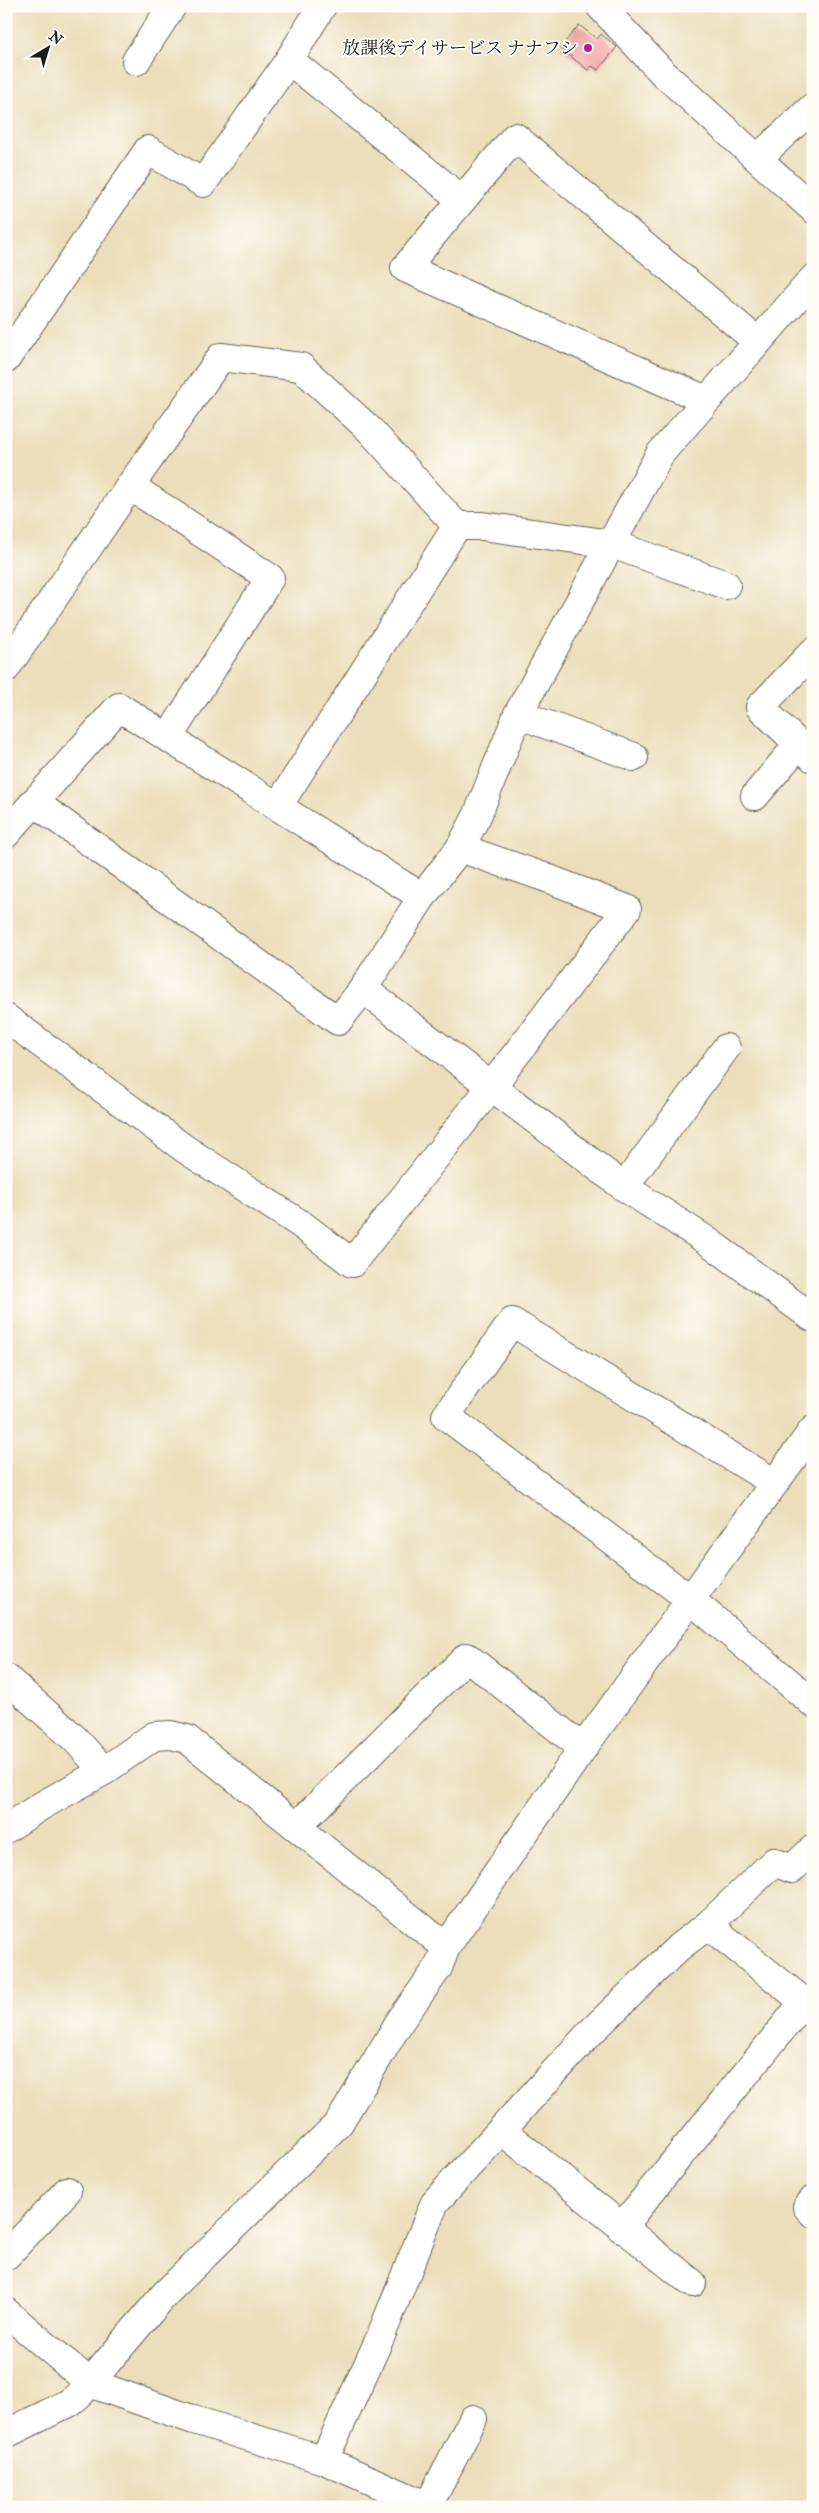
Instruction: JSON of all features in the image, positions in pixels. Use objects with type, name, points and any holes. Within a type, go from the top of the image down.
[{"type":"street","points":[[136,61],[172,6]]},
{"type":"street","points":[[6,359],[148,150],[203,183],[289,60],[322,6]]},
{"type":"street","points":[[600,6],[663,73],[813,209]]},
{"type":"street","points":[[289,60],[461,199]]},
{"type":"street","points":[[758,158],[813,107]]},
{"type":"street","points":[[706,400],[405,268],[515,137],[758,342]]},
{"type":"street","points":[[34,802],[338,1021],[363,989],[422,897],[460,848],[477,816],[518,714],[660,454],[813,280]]},
{"type":"street","points":[[6,668],[130,486],[221,358],[301,367],[370,430],[457,526],[482,526],[612,544],[726,585]]},
{"type":"street","points":[[130,486],[270,578],[168,738]]},
{"type":"street","points":[[278,806],[457,526]]},
{"type":"street","points":[[755,796],[805,751],[760,707],[813,652]]},
{"type":"street","points":[[6,834],[119,707],[422,897]]},
{"type":"street","points":[[518,714],[634,757]]},
{"type":"street","points":[[10,1030],[185,1149],[302,1225],[352,1263],[627,909],[544,877],[460,848]]},
{"type":"street","points":[[363,989],[624,1187],[706,1240],[813,1318]]},
{"type":"street","points":[[624,1187],[726,1048]]},
{"type":"street","points":[[773,1482],[512,1322],[446,1416],[690,1600],[813,1703]]},
{"type":"street","points":[[6,2434],[69,2404],[90,2383],[165,2294],[339,2123],[400,2021],[438,1968],[446,1947],[583,1748],[773,1482],[813,1430]]},
{"type":"street","points":[[297,1826],[467,1657],[583,1748]]},
{"type":"street","points":[[6,1678],[74,1738],[104,1771]]},
{"type":"street","points":[[6,1829],[41,1806],[104,1771],[154,1736],[170,1735],[187,1738],[446,1947]]},
{"type":"street","points":[[324,2460],[376,2346],[436,2202],[591,2032],[679,1947],[708,1924],[774,1862],[792,1869],[813,1849]]},
{"type":"street","points":[[621,2228],[808,2006],[708,1924]]},
{"type":"street","points":[[501,2130],[692,2283]]},
{"type":"street","points":[[6,2256],[67,2191]]},
{"type":"street","points":[[813,2200],[807,2207],[813,2213]]},
{"type":"street","points":[[6,2312],[90,2383],[194,2420],[324,2460],[429,2506],[473,2420]]},
{"type":"building","name":"放課後デイサービス ナナフシ","points":[[579,25],[597,39],[601,34],[617,47],[598,70],[592,66],[588,70],[560,48]]},
{"type":"place","name":"放課後デイサービス ナナフシ","points":[[588,48]]}]
